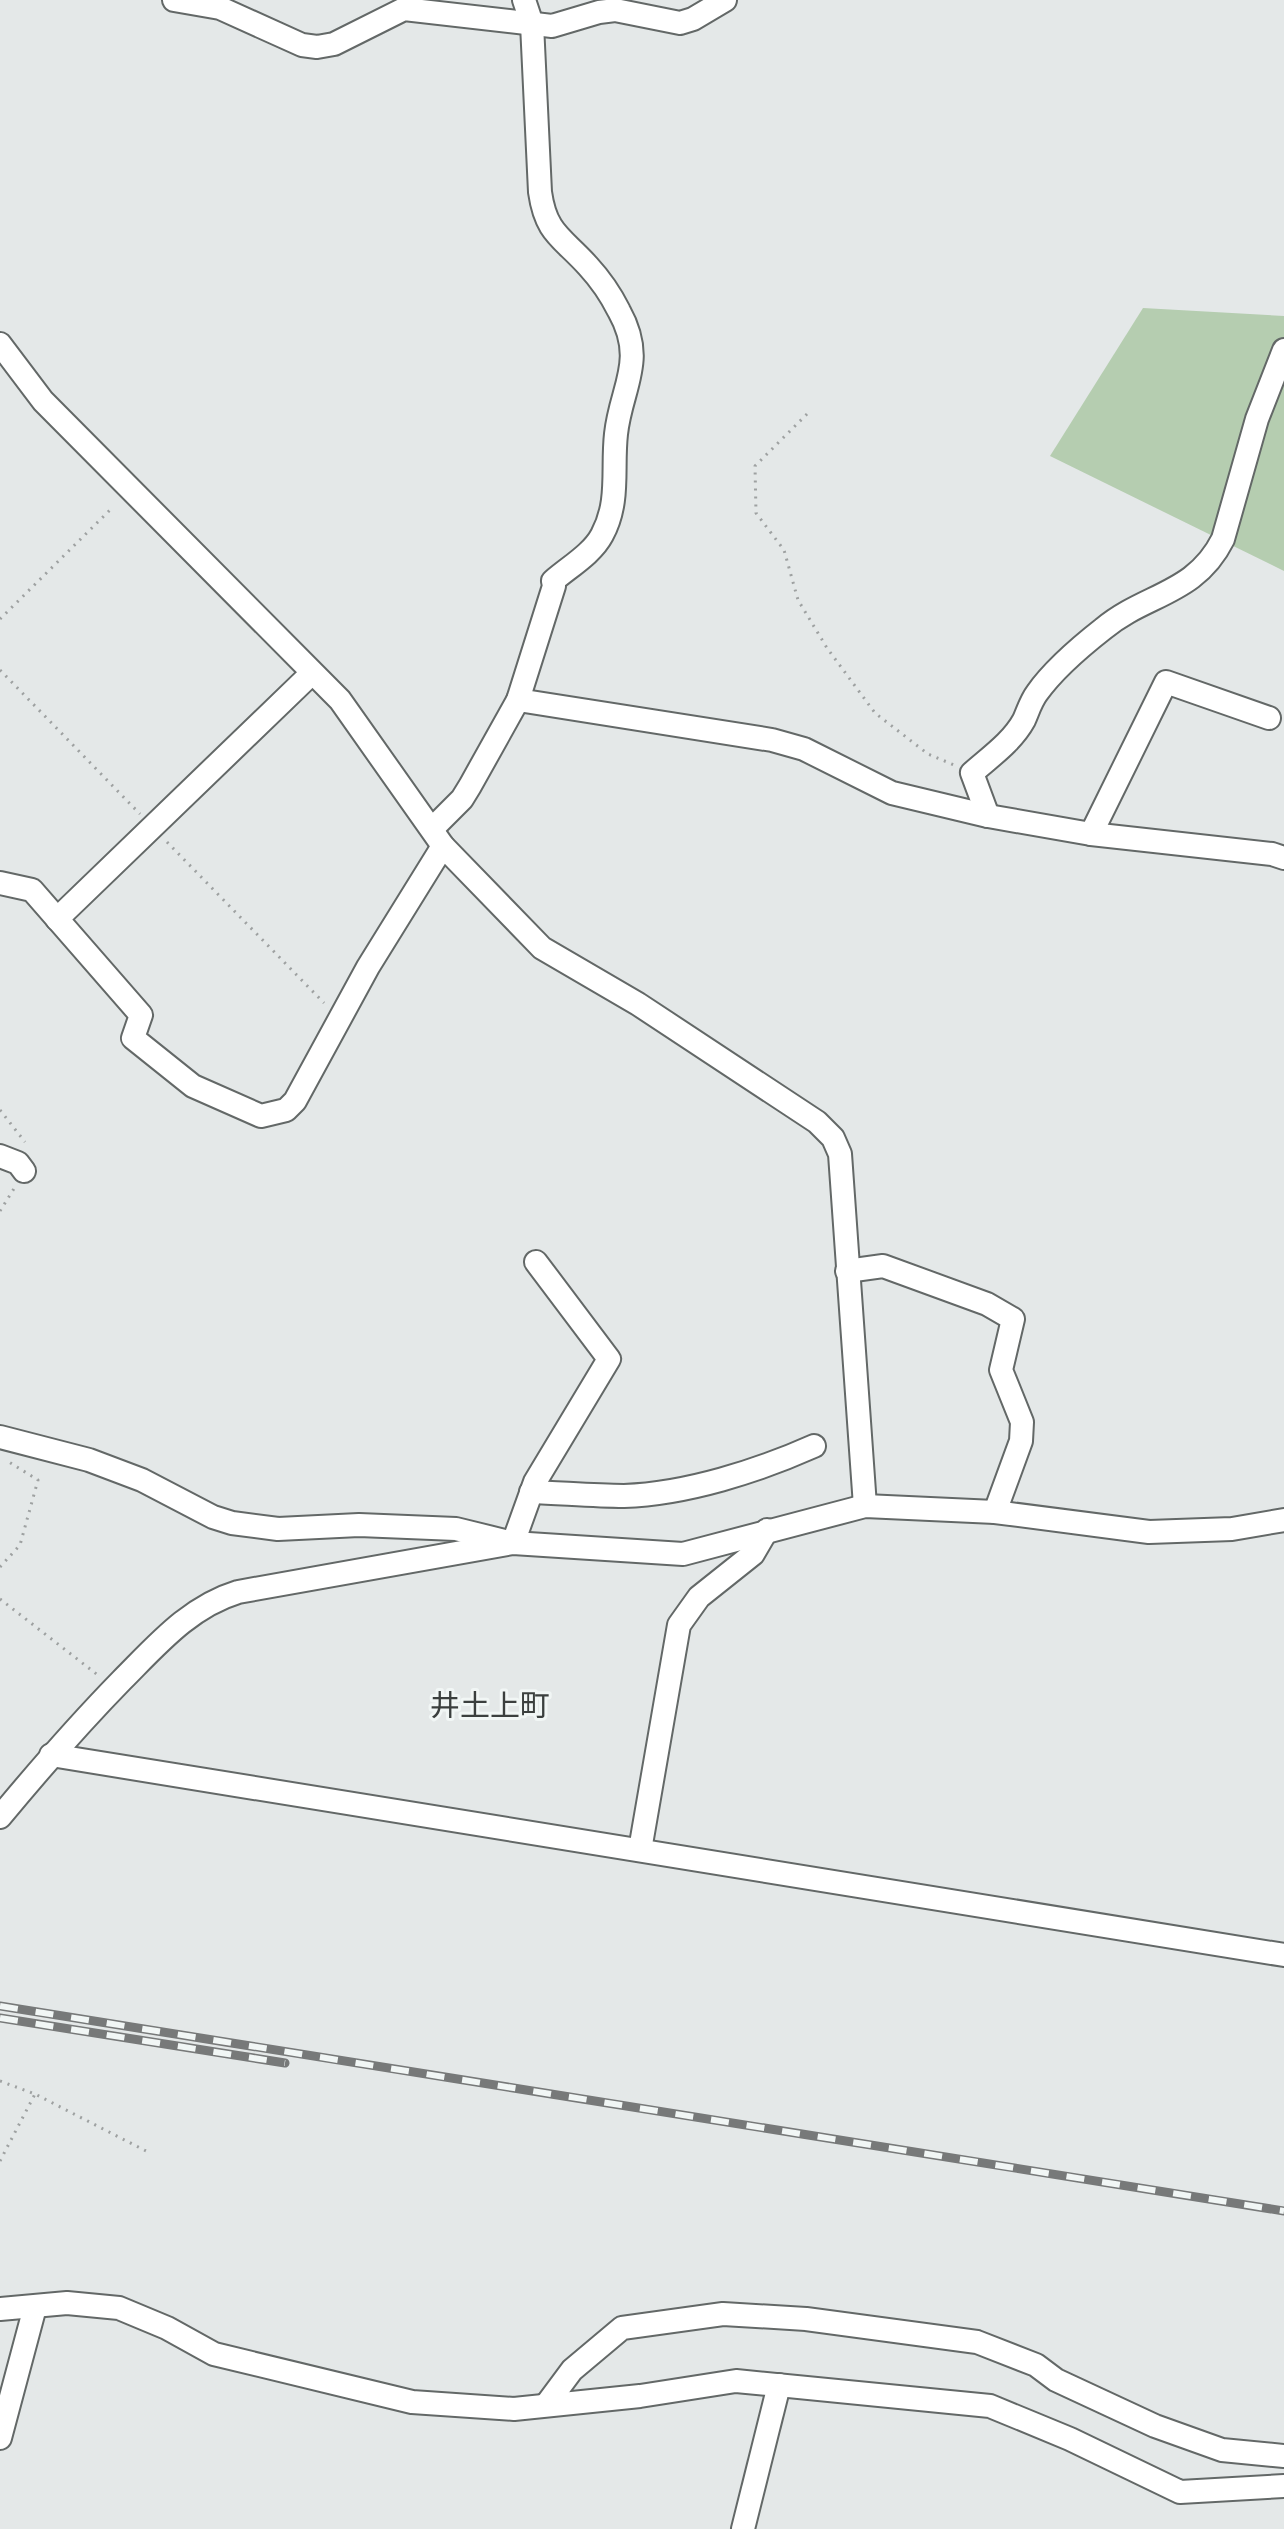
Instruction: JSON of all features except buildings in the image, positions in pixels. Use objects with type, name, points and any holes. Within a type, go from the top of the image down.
[{"type":"street","points":[[174,0],[220,8],[302,45],[317,47],[334,44],[404,9],[552,26],[615,10],[680,23],[725,0]]},
{"type":"street","points":[[0,883],[32,890],[141,1015],[133,1038],[193,1086],[261,1116],[286,1110],[295,1101],[438,837],[518,700],[553,581],[598,542],[608,523],[616,479],[616,434],[632,369],[629,334],[621,314],[589,267],[555,233],[543,213],[532,24],[524,0]]},
{"type":"street","points":[[0,344],[43,401],[340,700],[438,837],[542,948],[650,1012],[817,1122],[833,1138],[840,1154],[865,1506]]},
{"type":"street","points":[[988,816],[972,773],[1009,740],[1041,687],[1104,627],[1186,583],[1207,566],[1223,539],[1257,419],[1284,350]]},
{"type":"street","points":[[57,919],[312,673]]},
{"type":"street","points":[[1091,834],[1166,682],[1269,718]]},
{"type":"street","points":[[518,700],[772,740],[804,749],[892,793],[988,816],[1091,834],[1272,854],[1284,858]]},
{"type":"street","points":[[0,1156],[18,1163],[24,1171]]},
{"type":"street","points":[[513,1543],[535,1482],[609,1359],[536,1262]]},
{"type":"street","points":[[847,1271],[883,1266],[987,1304],[1013,1319],[1001,1370],[1022,1422],[1022,1432],[995,1512]]},
{"type":"street","points":[[0,1437],[89,1460],[142,1480],[213,1517],[232,1523],[278,1529],[359,1525],[456,1529],[513,1543],[683,1554],[865,1506],[995,1512],[1149,1532],[1232,1529],[1281,1523]]},
{"type":"street","points":[[531,1492],[625,1496],[685,1489],[789,1457],[814,1446]]},
{"type":"street","points":[[640,1850],[679,1625],[699,1597],[753,1554],[767,1530]]},
{"type":"street","points":[[0,1817],[51,1755],[179,1623],[220,1597],[513,1543]]},
{"type":"street","points":[[51,1755],[1284,1955]]},
{"type":"street","points":[[0,2309],[67,2303],[119,2308],[167,2328],[214,2354],[412,2402],[514,2409],[640,2396],[736,2381],[990,2406],[1070,2439],[1180,2492],[1284,2486]]},
{"type":"street","points":[[0,2438],[35,2307]]},
{"type":"street","points":[[546,2405],[572,2370],[622,2328],[723,2314],[806,2319],[977,2342],[1036,2365],[1056,2380],[1155,2426],[1222,2450],[1284,2456]]},
{"type":"street","points":[[743,2529],[779,2385]]},
{"type":"path","points":[[807,414],[755,466],[756,513],[784,550],[798,600],[827,648],[875,713],[928,754],[972,773]]},
{"type":"path","points":[[0,619],[112,508]]},
{"type":"path","points":[[0,670],[142,816]]},
{"type":"path","points":[[164,839],[340,1019]]},
{"type":"path","points":[[0,1457],[38,1480],[20,1545],[0,1567]]},
{"type":"path","points":[[0,1599],[115,1688]]},
{"type":"path","points":[[0,2081],[35,2094],[148,2152]]},
{"type":"path","points":[[0,2161],[35,2094]]},
{"type":"green space","points":[[1143,308],[1284,316],[1284,571],[1050,456]]},
{"type":"railway","points":[[0,2006],[1284,2211]]},
{"type":"railway","points":[[0,2018],[285,2063]]},
{"type":"district","name":"井土上町","points":[[490,1705]]}]
